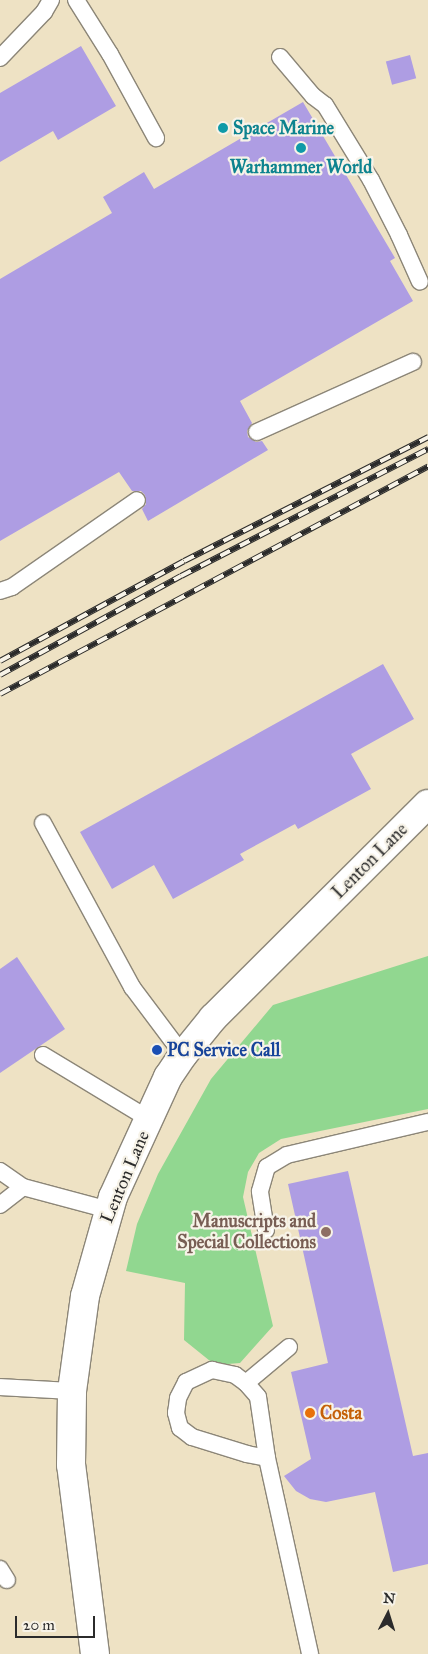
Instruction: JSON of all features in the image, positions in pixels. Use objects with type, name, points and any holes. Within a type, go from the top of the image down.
[{"type":"street","name":"Lenton Lane","points":[[95,1654],[71,1465],[72,1391],[85,1296],[109,1210],[168,1077],[183,1055],[213,1018],[428,804]]},
{"type":"lane","points":[[0,58],[44,12],[51,0]]},
{"type":"lane","points":[[76,0],[110,54],[156,138]]},
{"type":"lane","points":[[280,57],[313,96],[325,105],[371,180],[420,282]]},
{"type":"lane","points":[[257,432],[413,362]]},
{"type":"lane","points":[[0,591],[12,587],[137,500]]},
{"type":"lane","points":[[43,823],[132,987],[183,1055]]},
{"type":"lane","points":[[42,1055],[149,1119]]},
{"type":"lane","points":[[266,1230],[260,1191],[267,1167],[288,1155],[428,1122]]},
{"type":"lane","points":[[0,1171],[23,1187],[109,1210]]},
{"type":"lane","points":[[0,1205],[23,1187]]},
{"type":"lane","points":[[246,1384],[289,1348]]},
{"type":"lane","points":[[267,1458],[247,1454],[192,1437],[180,1428],[176,1413],[178,1398],[186,1382],[212,1370],[235,1375],[258,1397],[267,1458],[310,1654]]},
{"type":"lane","points":[[0,1387],[72,1391]]},
{"type":"green space","points":[[428,956],[428,1109],[281,1139],[259,1153],[248,1172],[243,1197],[273,1326],[240,1363],[215,1365],[184,1340],[185,1283],[126,1271],[137,1224],[158,1174],[211,1079],[273,1005]]},
{"type":"building","points":[[81,46],[116,106],[58,140],[53,131],[0,162],[0,93]]},
{"type":"building","points":[[410,55],[416,78],[392,85],[386,61]]},
{"type":"building","points":[[303,102],[395,258],[390,261],[413,301],[240,401],[252,423],[247,431],[248,437],[256,442],[262,441],[268,450],[148,521],[142,509],[146,504],[145,495],[141,491],[132,491],[119,472],[0,541],[0,279],[112,213],[103,197],[144,172],[154,189]]},
{"type":"building","points":[[383,664],[414,719],[351,754],[371,789],[298,829],[295,824],[240,854],[244,860],[173,899],[154,865],[112,889],[80,832]]},
{"type":"building","points":[[17,957],[65,1029],[0,1073],[0,969]]},
{"type":"building","points":[[348,1171],[413,1456],[428,1453],[428,1564],[393,1572],[375,1492],[326,1502],[310,1499],[296,1491],[284,1476],[311,1459],[291,1372],[328,1363],[288,1184]]},
{"type":"railway","points":[[0,661],[184,561],[428,437]]},
{"type":"railway","points":[[0,675],[181,576],[428,449]]},
{"type":"railway","points":[[0,694],[428,466]]},
{"type":"place","name":"Space Marine","points":[[223,128]]},
{"type":"place","name":"Warhammer World","points":[[301,148]]},
{"type":"place","name":"PC Service Call","points":[[157,1050]]},
{"type":"place","name":"Manuscripts and Special Collections","points":[[326,1232]]},
{"type":"place","name":"Costa","points":[[310,1413]]}]
